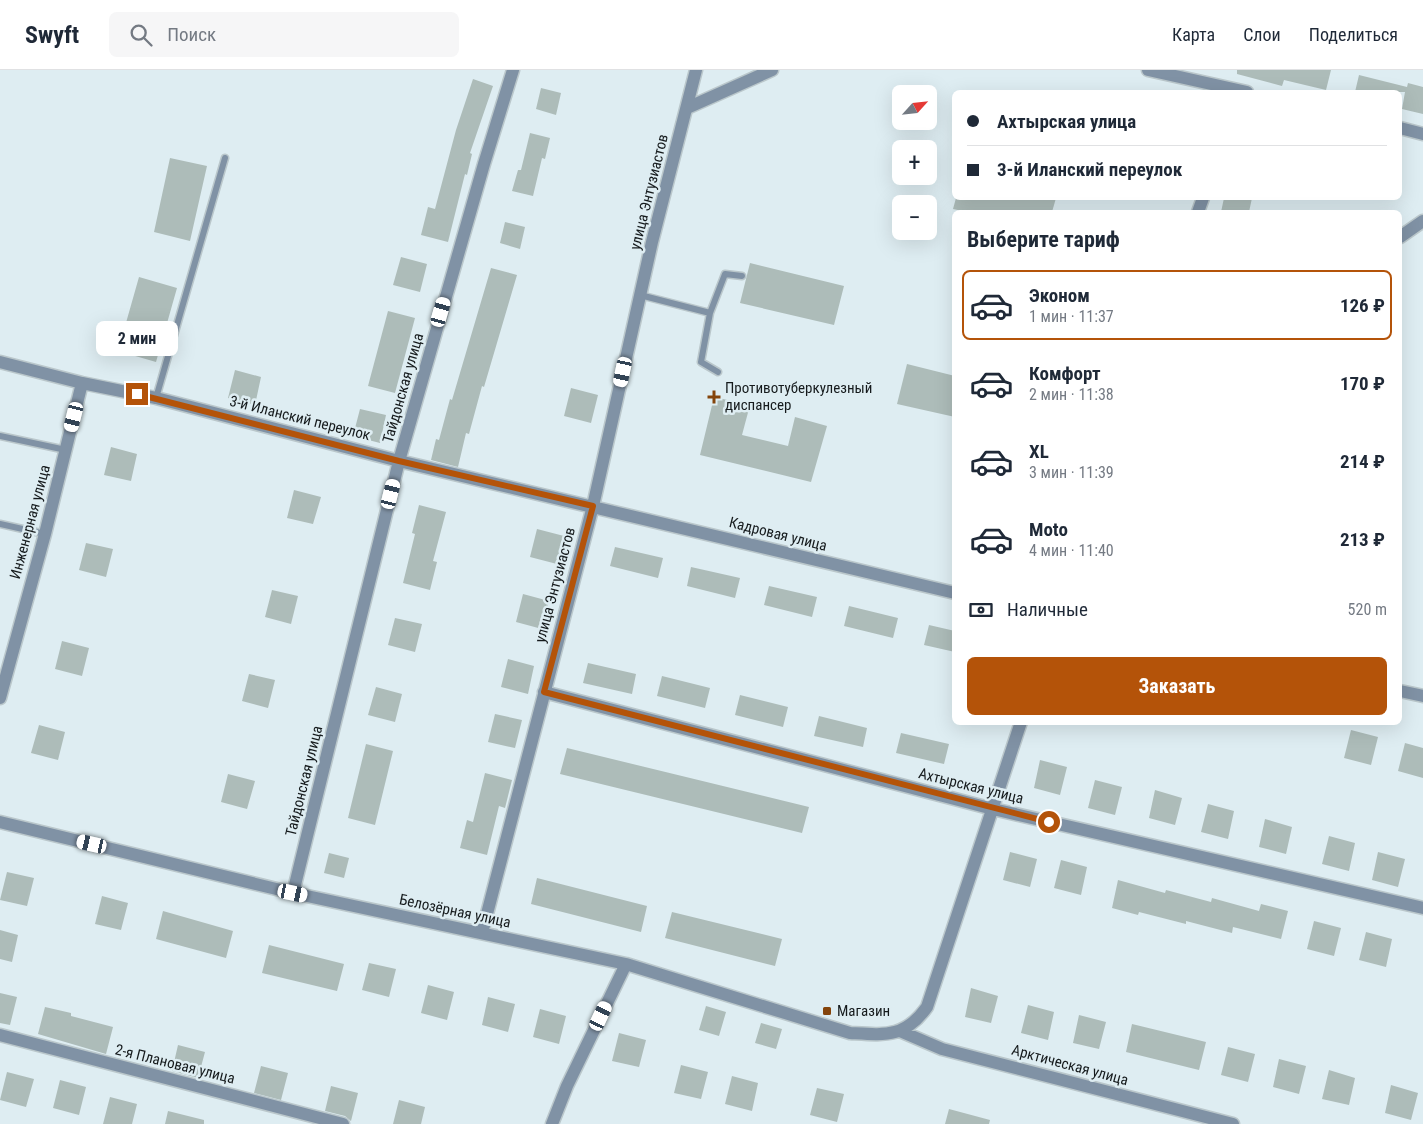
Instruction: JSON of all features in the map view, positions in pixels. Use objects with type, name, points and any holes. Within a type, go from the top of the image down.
[{"type":"street","name":"Тайдонская улица","points":[[293,893],[399,461],[484,164],[514,70]]},
{"type":"street","name":"улица Энтузиастов","points":[[482,933],[593,506],[640,295],[696,70]]},
{"type":"street","points":[[687,108],[772,70]]},
{"type":"street","points":[[1148,70],[1233,90]]},
{"type":"street","points":[[1402,129],[1423,134]]},
{"type":"street","points":[[1402,236],[1423,221]]},
{"type":"street","name":"3-й Иланский переулок","points":[[0,362],[82,383],[156,398],[399,461],[593,506]]},
{"type":"street","name":"Инженерная улица","points":[[0,698],[45,534],[82,383]]},
{"type":"street","name":"Кадровая улица","points":[[593,506],[952,592]]},
{"type":"street","points":[[1402,691],[1422,693]]},
{"type":"street","name":"Ахтырская улица","points":[[544,692],[993,809],[1423,908]]},
{"type":"street","points":[[900,1031],[916,1022],[927,1007],[1020,725]]},
{"type":"street","name":"Белозёрная улица","points":[[0,822],[293,893],[626,964],[850,1033],[876,1034],[900,1031]]},
{"type":"street","points":[[552,1124],[567,1086],[626,964]]},
{"type":"street","name":"Арктическая улица","points":[[900,1031],[942,1048],[1233,1124]]},
{"type":"street","name":"2-я Плановая улица","points":[[0,1035],[343,1124]]},
{"type":"lane","points":[[156,398],[225,158]]},
{"type":"lane","points":[[718,372],[701,362],[710,313],[725,274],[742,276]]},
{"type":"lane","points":[[640,295],[710,313]]},
{"type":"lane","points":[[0,436],[66,450]]},
{"type":"lane","points":[[0,524],[45,534]]},
{"type":"building","points":[[1237,70],[1331,70],[1326,90],[1284,80],[1282,86],[1237,74]]},
{"type":"building","points":[[1359,75],[1407,87],[1408,83],[1423,87],[1423,114],[1402,109],[1405,92],[1402,92],[1402,90],[1355,90]]},
{"type":"building","points":[[473,79],[493,86],[470,153],[472,154],[467,175],[465,174],[448,242],[421,235],[428,207],[435,209],[456,130]]},
{"type":"building","points":[[541,88],[561,93],[556,115],[536,109]]},
{"type":"building","points":[[530,133],[550,138],[545,159],[542,158],[533,196],[512,191],[518,170],[521,170]]},
{"type":"building","points":[[170,158],[207,166],[190,241],[154,232]]},
{"type":"building","points":[[955,200],[1055,200],[1053,210],[953,209]]},
{"type":"building","points":[[1224,200],[1252,200],[1249,210],[1221,210]]},
{"type":"building","points":[[505,222],[525,227],[520,249],[500,243]]},
{"type":"building","points":[[401,257],[427,264],[420,292],[393,285]]},
{"type":"building","points":[[750,263],[844,286],[834,325],[740,303]]},
{"type":"building","points":[[491,268],[517,275],[469,434],[466,433],[458,467],[431,460],[436,439],[439,440],[450,399],[452,400]]},
{"type":"building","points":[[139,277],[177,288],[156,362],[118,351]]},
{"type":"building","points":[[388,311],[415,318],[395,393],[368,386]]},
{"type":"building","points":[[907,364],[952,375],[952,416],[897,404]]},
{"type":"building","points":[[235,370],[261,377],[255,405],[228,398]]},
{"type":"building","points":[[571,388],[598,395],[591,423],[564,416]]},
{"type":"building","points":[[714,397],[750,405],[742,435],[788,446],[795,417],[827,426],[811,482],[700,455]]},
{"type":"building","points":[[360,409],[386,415],[380,443],[353,436]]},
{"type":"building","points":[[111,447],[137,454],[131,481],[104,475]]},
{"type":"building","points":[[294,490],[321,497],[313,524],[287,518]]},
{"type":"building","points":[[419,505],[446,512],[433,561],[437,562],[430,590],[403,583],[415,534],[412,533]]},
{"type":"building","points":[[537,529],[564,536],[557,564],[530,557]]},
{"type":"building","points":[[86,543],[113,549],[106,577],[79,570]]},
{"type":"building","points":[[615,547],[663,558],[658,578],[610,566]]},
{"type":"building","points":[[691,567],[740,578],[735,598],[687,586]]},
{"type":"building","points":[[769,586],[817,597],[812,617],[764,605]]},
{"type":"building","points":[[272,590],[298,596],[291,624],[265,617]]},
{"type":"building","points":[[523,594],[549,601],[542,629],[516,622]]},
{"type":"building","points":[[849,606],[898,618],[893,638],[844,626]]},
{"type":"building","points":[[395,618],[422,624],[415,652],[388,645]]},
{"type":"building","points":[[929,625],[952,630],[952,651],[924,645]]},
{"type":"building","points":[[62,641],[89,648],[82,676],[55,669]]},
{"type":"building","points":[[508,659],[534,666],[528,694],[501,687]]},
{"type":"building","points":[[588,663],[636,674],[632,694],[583,683]]},
{"type":"building","points":[[249,674],[275,680],[268,708],[242,701]]},
{"type":"building","points":[[662,676],[710,688],[705,708],[657,696]]},
{"type":"building","points":[[376,687],[402,694],[395,722],[368,715]]},
{"type":"building","points":[[740,695],[788,707],[783,727],[735,715]]},
{"type":"building","points":[[495,714],[522,720],[515,748],[488,742]]},
{"type":"building","points":[[819,716],[867,728],[863,747],[814,736]]},
{"type":"building","points":[[39,725],[65,732],[58,760],[31,753]]},
{"type":"building","points":[[1351,730],[1378,737],[1371,765],[1344,758]]},
{"type":"building","points":[[901,733],[949,744],[944,764],[896,753]]},
{"type":"building","points":[[1405,743],[1423,748],[1423,778],[1398,771]]},
{"type":"building","points":[[366,744],[393,751],[375,825],[348,818]]},
{"type":"building","points":[[567,748],[809,807],[802,833],[560,774]]},
{"type":"building","points":[[1040,760],[1067,767],[1060,795],[1034,788]]},
{"type":"building","points":[[485,773],[512,780],[505,808],[499,806],[487,855],[460,848],[467,820],[473,822]]},
{"type":"building","points":[[228,774],[255,781],[247,809],[221,802]]},
{"type":"building","points":[[1095,780],[1122,787],[1115,815],[1088,808]]},
{"type":"building","points":[[1155,790],[1182,798],[1175,825],[1149,818]]},
{"type":"building","points":[[1208,804],[1234,811],[1228,839],[1201,832]]},
{"type":"building","points":[[1265,819],[1292,827],[1286,854],[1259,847]]},
{"type":"building","points":[[1329,836],[1355,843],[1349,871],[1322,864]]},
{"type":"building","points":[[1010,852],[1037,859],[1030,887],[1003,880]]},
{"type":"building","points":[[1378,852],[1405,859],[1398,887],[1372,880]]},
{"type":"building","points":[[329,853],[349,858],[344,878],[324,873]]},
{"type":"building","points":[[1061,860],[1087,867],[1081,895],[1054,888]]},
{"type":"building","points":[[7,872],[34,878],[27,906],[0,900]]},
{"type":"building","points":[[537,878],[647,906],[641,932],[531,904]]},
{"type":"building","points":[[1118,880],[1165,893],[1166,890],[1211,902],[1212,898],[1259,911],[1261,904],[1288,911],[1281,939],[1233,927],[1232,933],[1186,921],[1186,924],[1139,912],[1138,915],[1112,908]]},
{"type":"building","points":[[102,896],[128,903],[121,930],[95,924]]},
{"type":"building","points":[[163,911],[233,931],[226,958],[156,939]]},
{"type":"building","points":[[672,912],[782,939],[775,966],[665,938]]},
{"type":"building","points":[[1314,921],[1341,928],[1334,956],[1307,949]]},
{"type":"building","points":[[0,930],[18,935],[12,962],[0,959]]},
{"type":"building","points":[[1366,932],[1392,939],[1386,967],[1359,960]]},
{"type":"building","points":[[269,945],[344,964],[337,991],[262,973]]},
{"type":"building","points":[[369,963],[396,969],[389,997],[362,990]]},
{"type":"building","points":[[428,985],[454,992],[447,1020],[421,1013]]},
{"type":"building","points":[[971,988],[998,996],[991,1023],[965,1017]]},
{"type":"building","points":[[0,993],[17,997],[10,1025],[0,1023]]},
{"type":"building","points":[[488,997],[515,1004],[508,1032],[482,1025]]},
{"type":"building","points":[[1028,1005],[1054,1012],[1048,1040],[1021,1033]]},
{"type":"building","points":[[706,1006],[726,1012],[719,1036],[699,1030]]},
{"type":"building","points":[[45,1007],[71,1013],[71,1016],[113,1027],[106,1054],[38,1034]]},
{"type":"building","points":[[540,1009],[566,1016],[559,1044],[533,1037]]},
{"type":"building","points":[[1079,1015],[1106,1022],[1099,1049],[1073,1043]]},
{"type":"building","points":[[761,1023],[782,1029],[776,1049],[755,1043]]},
{"type":"building","points":[[1132,1024],[1206,1042],[1199,1070],[1126,1052]]},
{"type":"building","points":[[619,1033],[646,1040],[639,1067],[612,1061]]},
{"type":"building","points":[[178,1045],[205,1052],[198,1078],[172,1071]]},
{"type":"building","points":[[1228,1047],[1255,1054],[1248,1082],[1221,1075]]},
{"type":"building","points":[[1279,1059],[1306,1066],[1299,1094],[1273,1087]]},
{"type":"building","points":[[681,1065],[708,1072],[701,1099],[674,1093]]},
{"type":"building","points":[[261,1066],[288,1073],[281,1100],[254,1093]]},
{"type":"building","points":[[1329,1070],[1355,1078],[1349,1105],[1322,1099]]},
{"type":"building","points":[[7,1072],[34,1079],[26,1107],[0,1100]]},
{"type":"building","points":[[732,1076],[758,1083],[752,1111],[725,1104]]},
{"type":"building","points":[[60,1080],[86,1087],[79,1115],[53,1108]]},
{"type":"building","points":[[1391,1085],[1418,1093],[1411,1120],[1385,1113]]},
{"type":"building","points":[[331,1086],[358,1093],[351,1121],[345,1116],[325,1111]]},
{"type":"building","points":[[817,1088],[844,1094],[837,1122],[810,1115]]},
{"type":"building","points":[[110,1097],[137,1104],[132,1124],[103,1124]]},
{"type":"building","points":[[399,1100],[425,1107],[421,1124],[393,1124]]},
{"type":"building","points":[[949,1109],[990,1120],[989,1124],[945,1124]]},
{"type":"building","points":[[168,1111],[204,1120],[204,1124],[165,1124]]},
{"type":"place","name":"Противотуберкулезный диспансер","points":[[714,397]]},
{"type":"place","name":"Магазин","points":[[827,1011]]},
{"type":"route","points":[[137,394],[399,461],[593,506],[544,692],[1049,822]]}]
